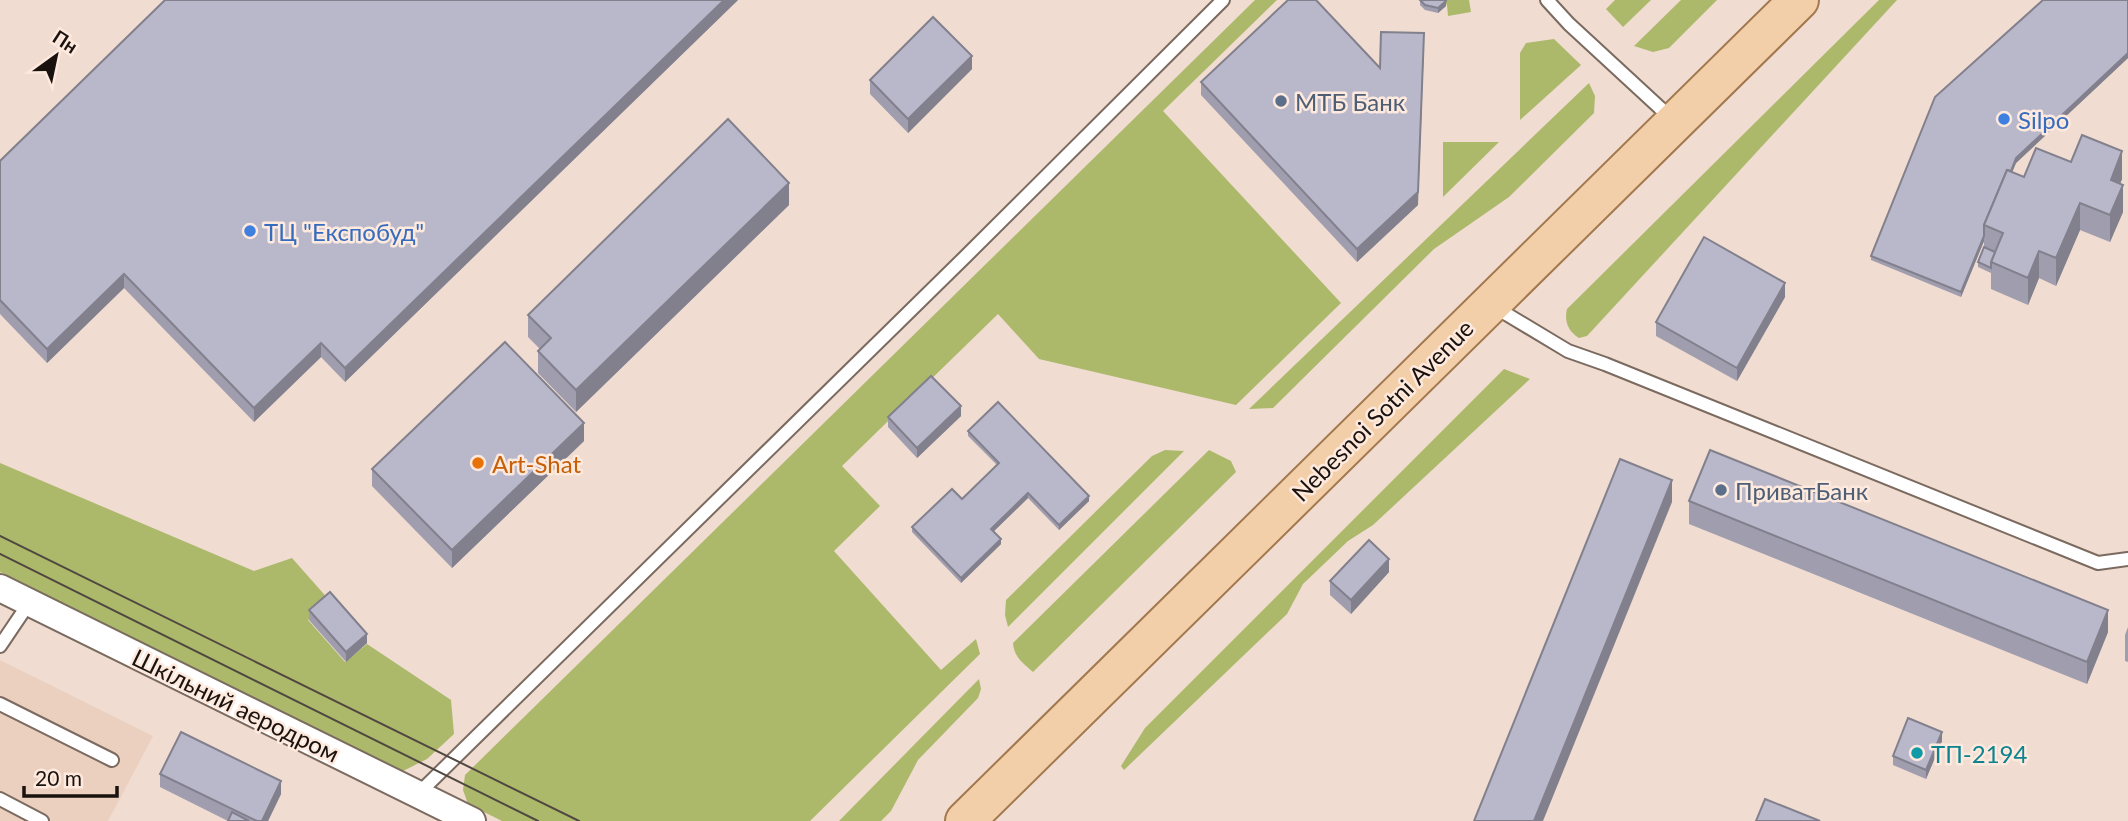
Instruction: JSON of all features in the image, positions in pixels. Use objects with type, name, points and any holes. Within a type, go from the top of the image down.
[{"type":"main road","name":"Nebesnoi Sotni Avenue","points":[[965,821],[1798,0]]},
{"type":"street","name":"Шкільний аеродром","points":[[0,588],[472,821]]},
{"type":"lane","points":[[418,794],[1223,0]]},
{"type":"lane","points":[[1547,0],[1569,24],[1675,122]]},
{"type":"lane","points":[[1489,304],[1568,351],[2098,563],[2128,559]]},
{"type":"lane","points":[[0,646],[29,603]]},
{"type":"lane","points":[[0,704],[112,760]]},
{"type":"lane","points":[[0,799],[42,821]]},
{"type":"shaded area","points":[[0,660],[153,736],[108,821],[0,821]]},
{"type":"green space","points":[[1255,0],[1277,0],[1163,111],[1341,303],[1236,405],[1039,359],[998,314],[842,466],[880,506],[834,551],[941,670],[976,639],[980,654],[810,821],[502,821],[468,804],[463,790],[465,775]]},
{"type":"green space","points":[[1443,0],[1469,0],[1471,12],[1448,16],[1447,5]]},
{"type":"green space","points":[[1615,0],[1651,0],[1623,27],[1606,9]]},
{"type":"green space","points":[[1681,0],[1717,0],[1669,48],[1653,52],[1634,46]]},
{"type":"green space","points":[[1879,0],[1897,0],[1587,336],[1579,338],[1575,335],[1568,325],[1567,309]]},
{"type":"green space","points":[[1554,39],[1581,65],[1520,120],[1520,53],[1526,43]]},
{"type":"green space","points":[[1589,83],[1595,96],[1594,113],[1509,197],[1434,249],[1273,408],[1249,409]]},
{"type":"green space","points":[[1443,142],[1499,142],[1443,197]]},
{"type":"green space","points":[[1504,369],[1530,379],[1373,525],[1348,541],[1303,584],[1287,614],[1124,770],[1121,766],[1145,728]]},
{"type":"green space","points":[[1165,450],[1184,451],[1008,627],[1005,615],[1006,600],[1152,456]]},
{"type":"green space","points":[[1209,450],[1231,461],[1236,472],[1033,672],[1017,656],[1013,643]]},
{"type":"green space","points":[[0,463],[254,571],[292,558],[330,601],[308,620],[345,662],[367,644],[451,700],[454,734],[427,759],[401,772],[0,572]]},
{"type":"green space","points":[[979,679],[981,689],[978,698],[918,760],[891,811],[881,821],[839,821]]},
{"type":"building","name":"ТЦ \"Експобуд\"","points":[[165,0],[724,0],[345,368],[321,343],[254,408],[124,274],[47,349],[0,300],[0,161]]},
{"type":"building","points":[[1288,0],[1316,0],[1380,68],[1381,32],[1424,33],[1418,192],[1357,249],[1201,82]]},
{"type":"building","points":[[1420,0],[1446,1],[1438,8],[1425,5]]},
{"type":"building","points":[[2043,0],[2128,0],[2128,53],[2016,158],[2011,171],[2007,170],[1984,225],[1984,236],[1961,292],[1871,256],[1935,97]]},
{"type":"building","points":[[933,17],[972,56],[908,119],[870,80]]},
{"type":"building","points":[[728,119],[789,183],[576,390],[538,351],[551,338],[528,315]]},
{"type":"building","points":[[2082,135],[2122,151],[2111,180],[2123,185],[2110,215],[2080,203],[2056,258],[2039,251],[2028,278],[1991,262],[2003,233],[1984,225],[2007,170],[2024,177],[2036,148],[2071,162]]},
{"type":"building","points":[[1704,237],[1785,283],[1737,368],[1656,322]]},
{"type":"building","points":[[1984,247],[1995,252],[1991,268],[1978,262]]},
{"type":"building","name":"Art-Shat","points":[[505,342],[584,423],[452,550],[372,469]]},
{"type":"building","points":[[931,376],[961,406],[917,448],[888,417]]},
{"type":"building","points":[[998,402],[1089,496],[1059,525],[1028,493],[991,529],[1001,539],[961,578],[912,527],[952,489],[962,499],[999,463],[968,431]]},
{"type":"building","points":[[1710,450],[2108,610],[2087,662],[1689,501]]},
{"type":"building","points":[[1620,459],[1672,480],[1534,821],[1474,821]]},
{"type":"building","points":[[1369,540],[1389,559],[1351,600],[1330,581]]},
{"type":"building","points":[[330,592],[367,634],[346,652],[309,610]]},
{"type":"building","name":"ТП-2194","points":[[1908,718],[1942,732],[1926,770],[1893,756]]},
{"type":"building","points":[[181,732],[281,781],[262,821],[160,774]]},
{"type":"building","points":[[1765,799],[1820,821],[1756,821]]},
{"type":"building","points":[[232,812],[249,821],[228,821]]},
{"type":"tram line","points":[[0,536],[579,821]]},
{"type":"tram line","points":[[0,554],[538,821]]},
{"type":"place","name":"МТБ Банк","points":[[1281,101]]},
{"type":"place","name":"Silpo","points":[[2004,119]]},
{"type":"place","name":"ТЦ \"Експобуд\"","points":[[250,231]]},
{"type":"place","name":"Art-Shat","points":[[478,463]]},
{"type":"place","name":"ПриватБанк","points":[[1721,490]]},
{"type":"place","name":"ТП-2194","points":[[1917,753]]}]
